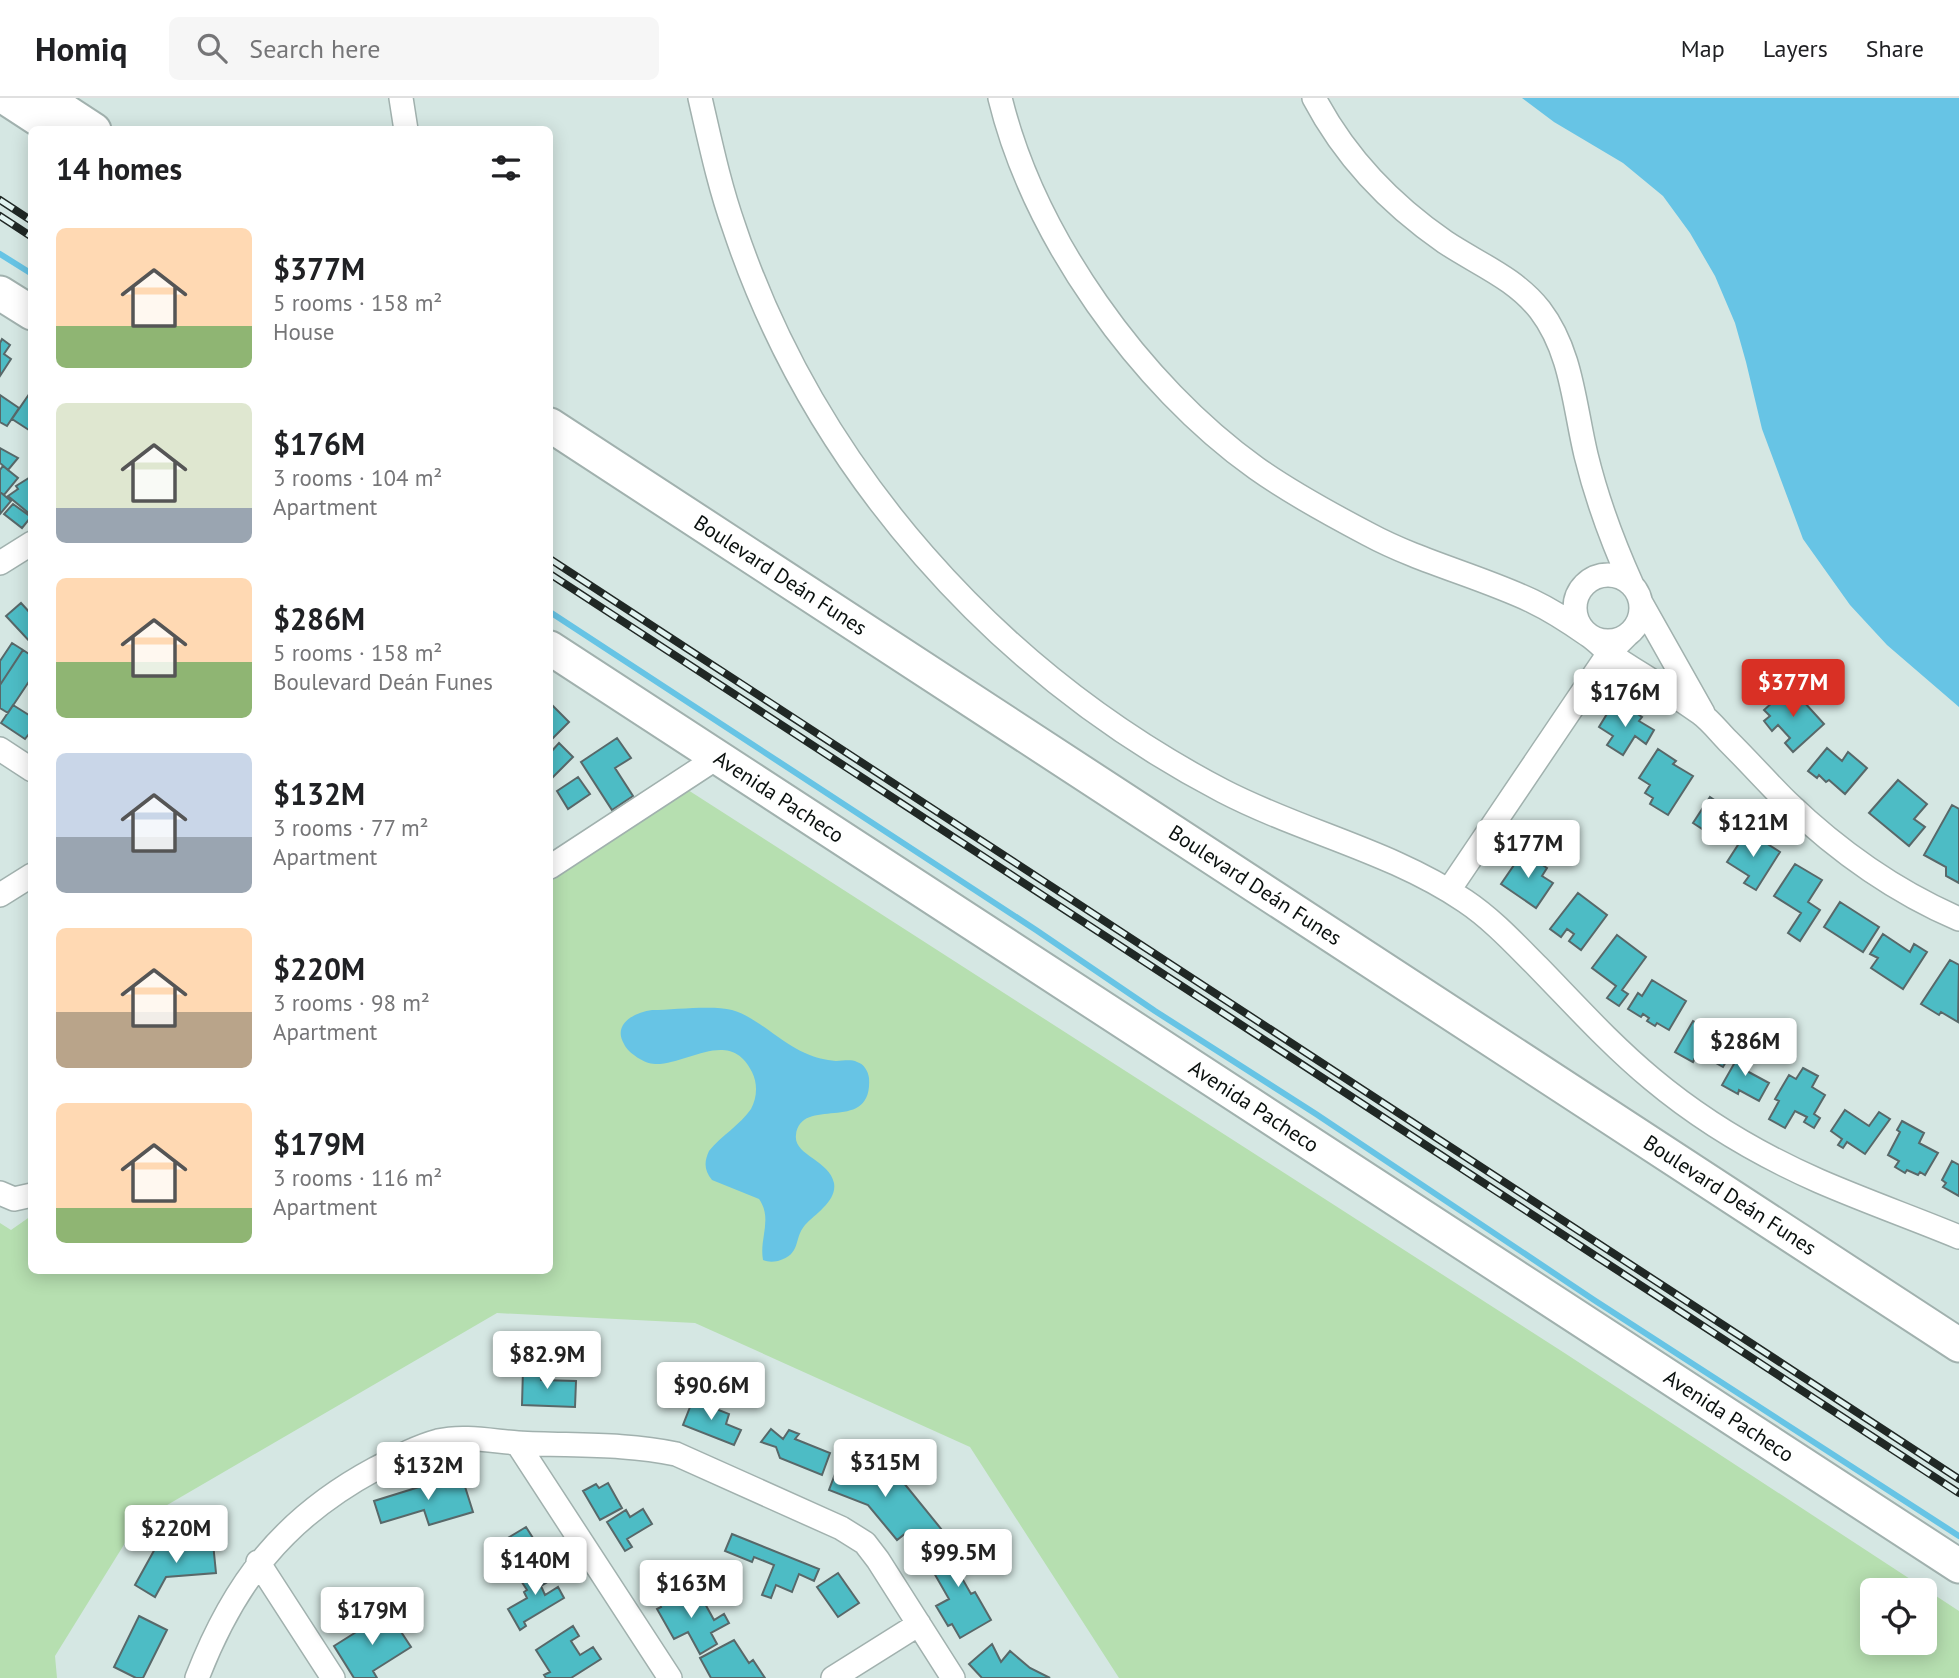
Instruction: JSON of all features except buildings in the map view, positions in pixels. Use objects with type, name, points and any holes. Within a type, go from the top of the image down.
[{"type":"main road","points":[[6,98],[49,126]]},
{"type":"main road","points":[[45,98],[88,126]]},
{"type":"main road","points":[[0,293],[28,310]]},
{"type":"main road","name":"Boulevard Deán Funes","points":[[553,427],[1959,1345]]},
{"type":"main road","name":"Boulevard Deán Funes","points":[[553,452],[1959,1368]]},
{"type":"main road","name":"Avenida Pacheco","points":[[553,650],[1959,1566]]},
{"type":"street","points":[[401,98],[405,126]]},
{"type":"street","points":[[700,98],[710,145],[734,228],[762,299],[796,372],[845,453],[884,507],[936,570],[992,628],[1041,671],[1150,749],[1222,790],[1282,819],[1385,857],[1449,891],[1488,918],[1597,1028],[1654,1080],[1745,1143],[1818,1181],[1959,1237]]},
{"type":"street","points":[[1000,98],[1004,117],[1026,175],[1059,242],[1100,307],[1132,351],[1207,428],[1256,468],[1314,505],[1372,536],[1533,602],[1589,635],[1608,642],[1627,635]]},
{"type":"street","points":[[1314,98],[1347,152],[1378,188],[1446,242],[1518,287],[1553,329],[1574,388],[1586,456],[1611,540],[1636,594],[1704,716]]},
{"type":"street","points":[[1611,540],[1604,559],[1576,599],[1576,619],[1589,635],[1609,653],[1704,716],[1787,802],[1874,874],[1919,902],[1959,919]]},
{"type":"street","points":[[0,563],[28,546]]},
{"type":"street","points":[[1449,891],[1609,653],[1638,621],[1636,594],[1623,579],[1612,576],[1601,576],[1567,598],[1553,602],[1533,602]]},
{"type":"street","points":[[0,749],[28,767]]},
{"type":"street","points":[[553,865],[718,757]]},
{"type":"street","points":[[0,895],[28,878]]},
{"type":"street","points":[[197,1678],[209,1648],[258,1562],[280,1538],[356,1479],[408,1452],[440,1440],[473,1439],[653,1449],[676,1454],[841,1528],[865,1543],[953,1678]]},
{"type":"street","points":[[517,1443],[670,1678]]},
{"type":"street","points":[[258,1562],[333,1678]]},
{"type":"street","points":[[833,1678],[919,1624]]},
{"type":"green space","points":[[688,790],[1563,1352],[1909,1578],[1860,1578],[1860,1655],[1937,1655],[1937,1597],[1959,1611],[1959,1678],[1119,1678],[970,1447],[695,1323],[497,1313],[138,1522],[55,1656],[57,1678],[0,1678],[0,1223],[11,1230],[28,1218],[28,1274],[553,1274],[553,878]]},
{"type":"water","points":[[1522,98],[1959,98],[1959,707],[1887,645],[1850,605],[1803,539],[1762,429],[1735,323],[1715,276],[1690,233],[1663,196],[1623,163],[1554,122]]},
{"type":"water","points":[[652,1010],[732,1010],[751,1018],[805,1053],[828,1060],[855,1061],[867,1070],[867,1095],[860,1106],[849,1111],[810,1117],[801,1123],[796,1135],[800,1148],[831,1175],[834,1189],[829,1201],[801,1230],[794,1250],[786,1258],[774,1262],[763,1260],[765,1214],[759,1199],[712,1180],[706,1169],[709,1151],[753,1105],[756,1086],[752,1072],[743,1059],[732,1052],[720,1050],[668,1063],[655,1064],[637,1057],[626,1047],[621,1031],[627,1020]]},
{"type":"waterway","points":[[0,254],[28,272]]},
{"type":"waterway","points":[[553,614],[1036,930],[1155,1011],[1316,1114],[1594,1300],[1959,1536]]},
{"type":"railway","points":[[0,200],[28,218]]},
{"type":"railway","points":[[0,216],[28,234]]},
{"type":"railway","points":[[553,561],[1959,1479]]},
{"type":"railway","points":[[553,576],[1959,1493]]}]
